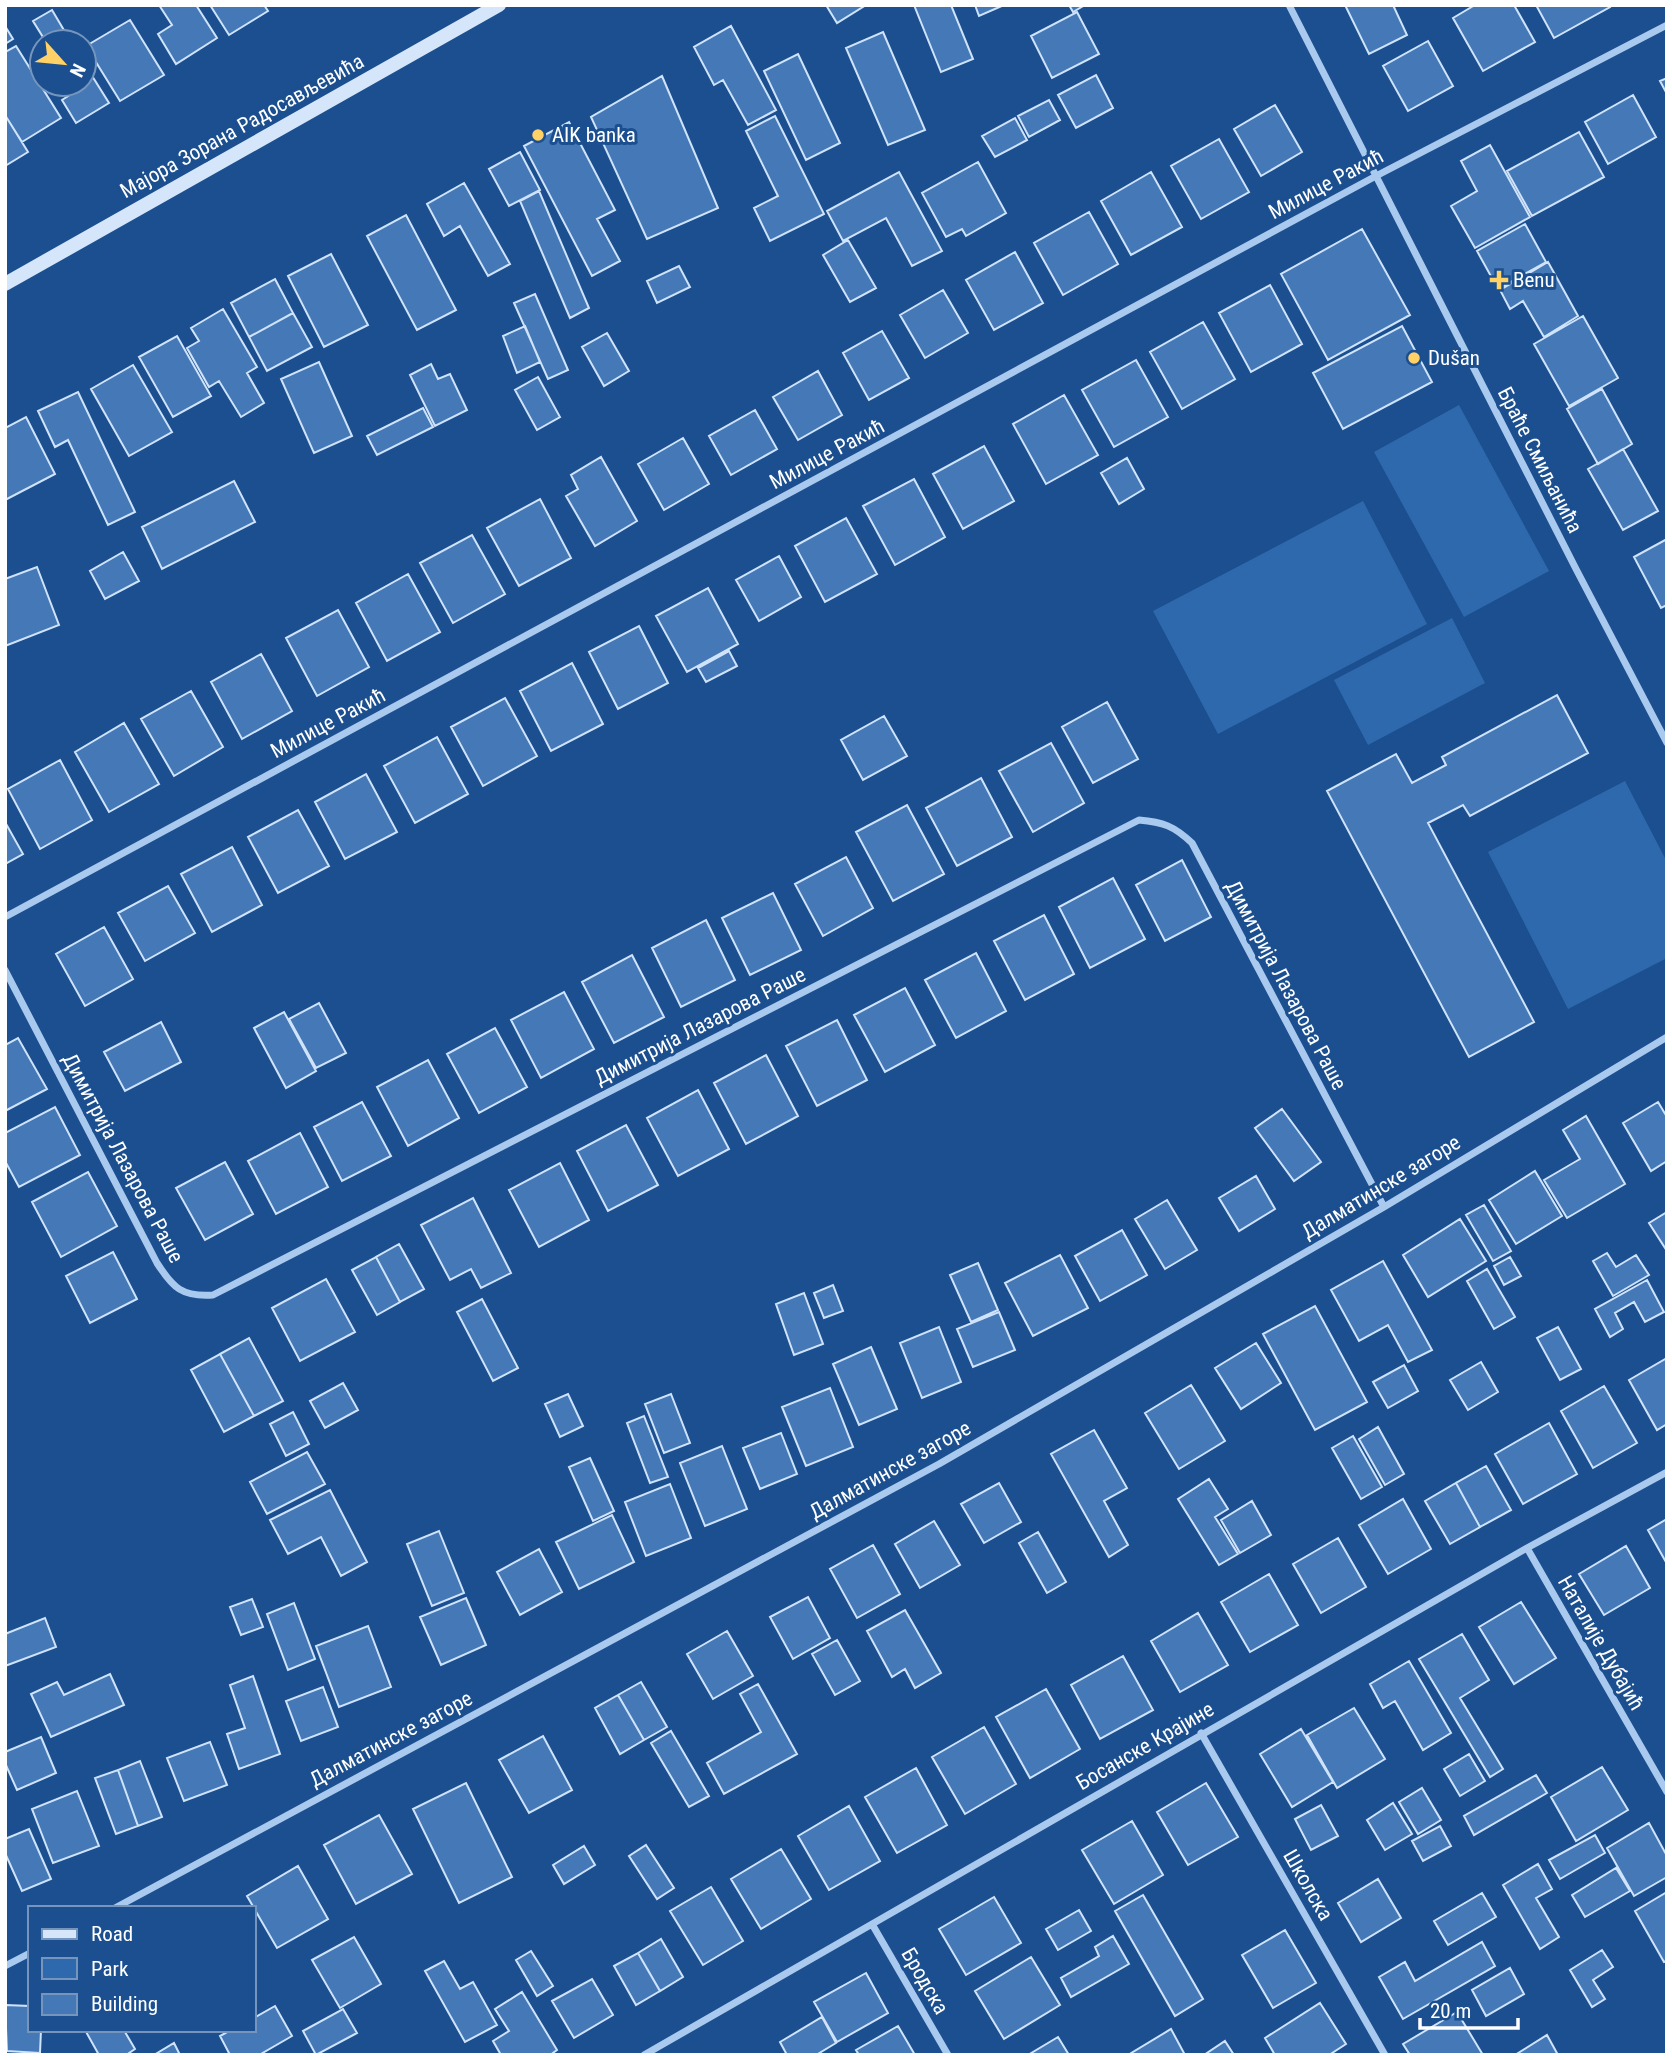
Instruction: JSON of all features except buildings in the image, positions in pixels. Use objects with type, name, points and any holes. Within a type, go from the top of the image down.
[{"type":"main road","name":"Мајора Зорана Радосављевића","points":[[5,284],[499,5]]},
{"type":"street","name":"Браће Смиљанића","points":[[1289,5],[1667,743]]},
{"type":"street","name":"Милице Ракић","points":[[5,918],[1377,177],[1667,25]]},
{"type":"street","name":"Димитрија Лазарова Раше","points":[[5,970],[157,1263],[166,1277],[180,1290],[194,1296],[213,1295],[1139,820],[1161,822],[1180,831],[1192,843],[1384,1207]]},
{"type":"street","name":"Далматинске загоре","points":[[119,1906],[939,1464],[1384,1207],[1667,1037]]},
{"type":"street","name":"Босанске Крајине","points":[[643,2055],[1201,1733],[1527,1548],[1667,1472]]},
{"type":"street","name":"Наталије Дубајић","points":[[1527,1548],[1667,1792]]},
{"type":"street","name":"Школска","points":[[1201,1733],[1385,2055]]},
{"type":"street","name":"Бродска","points":[[872,1924],[948,2055]]},
{"type":"street","points":[[5,1966],[28,1954]]},
{"type":"green space","points":[[1459,405],[1549,571],[1464,617],[1374,452]]},
{"type":"green space","points":[[1363,501],[1427,624],[1218,734],[1153,611]]},
{"type":"green space","points":[[1452,618],[1485,683],[1368,745],[1334,680]]},
{"type":"green space","points":[[1625,781],[1667,862],[1667,958],[1568,1009],[1488,852]]},
{"type":"place","name":"AIK banka","points":[[538,135]]},
{"type":"place","name":"Benu","points":[[1499,280]]},
{"type":"place","name":"Dušan","points":[[1414,358]]}]
